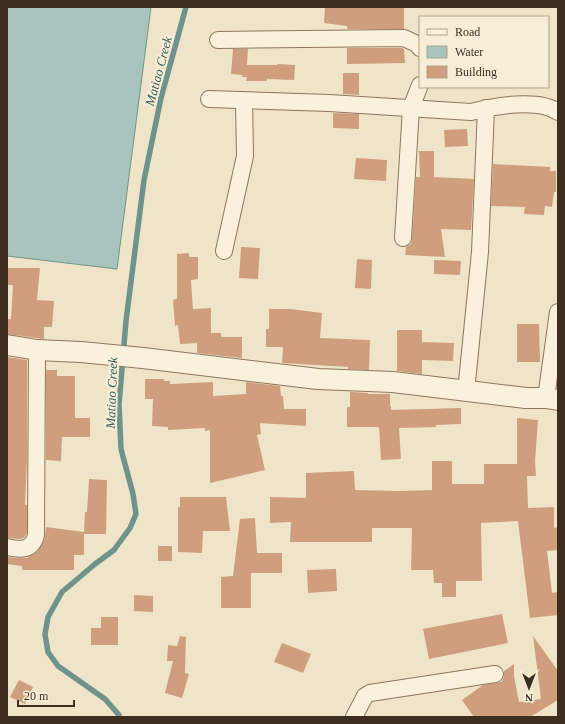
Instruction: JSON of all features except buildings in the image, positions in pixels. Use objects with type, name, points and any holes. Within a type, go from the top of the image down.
[{"type":"street","points":[[218,40],[404,38],[417,44],[419,47]]},
{"type":"street","points":[[403,238],[411,108],[419,88]]},
{"type":"street","points":[[209,99],[472,112],[486,108],[537,105],[553,108],[558,112]]},
{"type":"street","points":[[224,250],[245,156],[244,101]]},
{"type":"street","points":[[466,392],[480,252],[486,108]]},
{"type":"street","points":[[7,345],[37,350],[82,352],[143,358],[318,379],[393,382],[466,392],[552,399],[558,312]]},
{"type":"street","points":[[7,547],[24,549],[30,546],[36,535],[37,350]]},
{"type":"street","points":[[354,717],[365,696],[370,693],[495,674]]},
{"type":"water","points":[[7,7],[151,7],[117,269],[7,256]]},
{"type":"waterway","name":"Matiao Creek","points":[[119,717],[119,715],[105,699],[58,666],[48,652],[45,634],[48,617],[62,592],[114,550],[130,528],[136,514],[133,494],[121,449],[119,404],[126,321],[144,180],[161,98],[186,7]]}]
